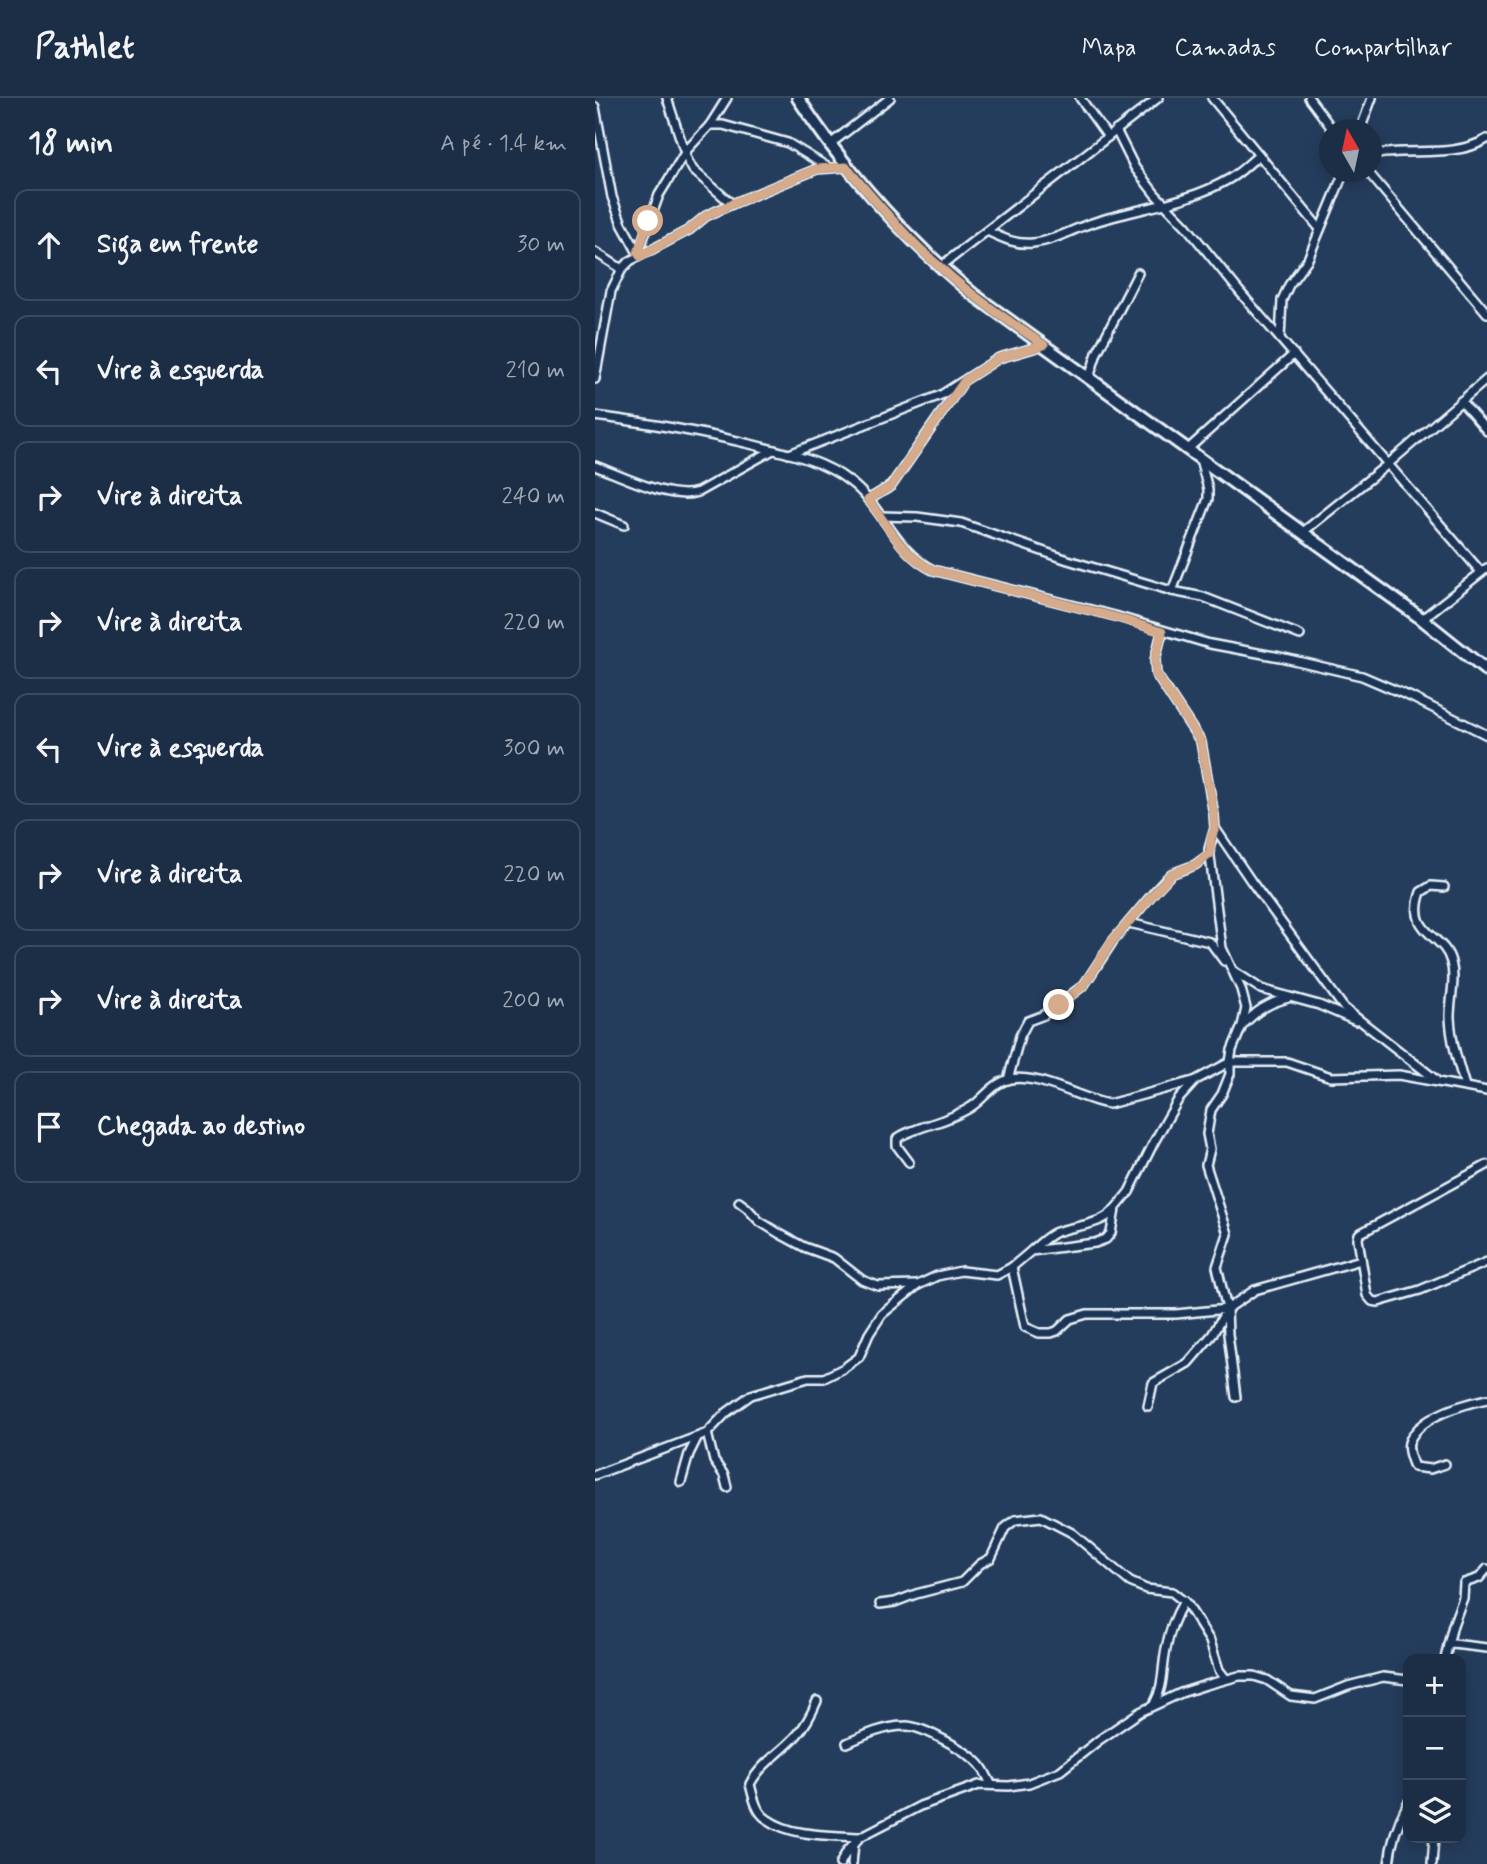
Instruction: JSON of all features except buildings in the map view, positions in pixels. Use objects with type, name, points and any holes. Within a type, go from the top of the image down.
[{"type":"main road","points":[[798,98],[846,167],[883,210],[940,267],[974,295],[1422,619],[1487,671]]},
{"type":"street","points":[[667,98],[687,159],[694,170],[732,204]]},
{"type":"street","points":[[639,254],[659,195],[686,151],[710,125],[727,98]]},
{"type":"street","points":[[829,145],[890,98]]},
{"type":"street","points":[[1080,98],[1108,137]]},
{"type":"street","points":[[940,267],[1158,98]]},
{"type":"street","points":[[1212,98],[1320,229]]},
{"type":"street","points":[[1309,98],[1325,119]]},
{"type":"street","points":[[1364,119],[1372,98]]},
{"type":"street","points":[[595,107],[612,197],[622,224],[639,254]]},
{"type":"street","points":[[710,125],[723,125],[788,143],[829,168]]},
{"type":"street","points":[[1116,130],[1135,168],[1165,205],[1186,226],[1388,464],[1484,570],[1422,619]]},
{"type":"street","points":[[1382,154],[1473,147],[1487,139]]},
{"type":"street","points":[[987,231],[1015,243],[1052,239],[1094,222],[1165,205],[1230,179],[1259,155]]},
{"type":"street","points":[[595,379],[611,291],[622,269],[639,254],[689,230],[706,216],[803,173],[846,167]]},
{"type":"street","points":[[1280,338],[1282,300],[1308,259],[1340,182]]},
{"type":"street","points":[[1376,182],[1487,313]]},
{"type":"street","points":[[595,252],[622,269]]},
{"type":"street","points":[[1089,378],[1097,353],[1138,274]]},
{"type":"street","points":[[595,329],[604,333]]},
{"type":"street","points":[[788,454],[941,395],[999,358],[1044,345]]},
{"type":"street","points":[[1188,450],[1294,354]]},
{"type":"street","points":[[1303,532],[1487,379]]},
{"type":"street","points":[[868,500],[891,486],[965,380]]},
{"type":"street","points":[[1461,401],[1487,431]]},
{"type":"street","points":[[595,416],[663,425],[773,450],[824,466],[850,481],[881,516],[904,549],[917,562],[933,570],[1115,617],[1162,632],[1362,676],[1487,735]]},
{"type":"street","points":[[595,466],[673,494],[688,496],[773,450]]},
{"type":"street","points":[[1172,591],[1208,499],[1208,489],[1199,458]]},
{"type":"street","points":[[595,513],[624,525]]},
{"type":"street","points":[[881,516],[917,517],[961,523],[1056,556],[1172,591],[1203,597],[1300,635]]},
{"type":"street","points":[[1162,632],[1155,660],[1156,674],[1201,742],[1215,828],[1344,1007],[1439,1082]]},
{"type":"street","points":[[1215,828],[1210,854],[1220,939],[1229,968],[1261,989],[1319,1005],[1363,1024]]},
{"type":"street","points":[[1008,1080],[1020,1036],[1028,1021],[1051,1010],[1084,985],[1112,941],[1171,874],[1195,865],[1210,854]]},
{"type":"street","points":[[1444,887],[1431,886],[1421,892],[1417,904],[1419,918],[1426,933],[1448,952],[1452,962],[1451,1029],[1454,1051],[1465,1086]]},
{"type":"street","points":[[1129,923],[1210,942],[1241,989],[1245,1008],[1242,1026]]},
{"type":"street","points":[[1236,1397],[1227,1309],[1217,1267],[1228,1234],[1206,1165],[1210,1150],[1207,1133],[1211,1110],[1230,1074],[1234,1042],[1242,1026],[1256,1011],[1276,1001],[1290,998]]},
{"type":"street","points":[[909,1162],[897,1146],[897,1139],[902,1134],[935,1125],[970,1108],[1001,1082],[1017,1078],[1054,1085],[1085,1098],[1109,1104],[1196,1080],[1230,1062],[1287,1062],[1331,1077],[1399,1075],[1487,1091]]},
{"type":"street","points":[[595,1475],[707,1433],[726,1413],[751,1395],[808,1378],[824,1378],[844,1368],[859,1357],[881,1314],[918,1285],[937,1276],[961,1271],[996,1275],[1012,1267],[1042,1240],[1054,1233],[1106,1218],[1129,1192],[1175,1104],[1196,1080]]},
{"type":"street","points":[[1487,1164],[1359,1234],[1358,1239],[1367,1295],[1378,1303],[1420,1290],[1487,1262]]},
{"type":"street","points":[[739,1202],[759,1221],[804,1247],[834,1258],[862,1280],[878,1286],[918,1285]]},
{"type":"street","points":[[1031,1251],[1095,1243],[1106,1239],[1111,1233],[1115,1209]]},
{"type":"street","points":[[1148,1406],[1153,1382],[1188,1363],[1212,1335],[1227,1309],[1255,1290],[1361,1260]]},
{"type":"street","points":[[1012,1267],[1022,1320],[1029,1330],[1039,1333],[1057,1331],[1070,1319],[1087,1314],[1176,1314],[1227,1309]]},
{"type":"street","points":[[1445,1464],[1430,1469],[1413,1467],[1409,1442],[1416,1431],[1445,1410],[1487,1399]]},
{"type":"street","points":[[707,1433],[713,1461],[724,1475],[727,1488]]},
{"type":"street","points":[[681,1482],[697,1437]]},
{"type":"street","points":[[880,1604],[895,1602],[962,1581],[979,1564],[991,1558],[1006,1528],[1015,1520],[1041,1517],[1072,1533],[1130,1582],[1146,1589],[1172,1592],[1184,1601],[1210,1641],[1219,1670],[1226,1679]]},
{"type":"street","points":[[1445,1654],[1463,1598],[1464,1583],[1479,1578],[1487,1569]]},
{"type":"street","points":[[1154,1705],[1164,1676],[1166,1647],[1171,1628],[1184,1601]]},
{"type":"street","points":[[1448,1645],[1487,1648]]},
{"type":"street","points":[[840,1864],[857,1840],[920,1806],[979,1785],[1009,1786],[1029,1783],[1060,1771],[1099,1740],[1154,1705],[1181,1693],[1226,1679],[1254,1676],[1266,1680],[1291,1696],[1315,1699],[1348,1686],[1383,1677],[1403,1679]]},
{"type":"street","points":[[817,1701],[797,1735],[757,1771],[750,1784],[754,1801],[765,1818],[790,1829],[857,1840]]},
{"type":"street","points":[[847,1743],[884,1729],[905,1726],[919,1728],[981,1765],[992,1785]]},
{"type":"street","points":[[1389,1864],[1391,1848],[1403,1813]]},
{"type":"street","points":[[852,1864],[857,1840]]},
{"type":"street","points":[[1432,1864],[1434,1843]]},
{"type":"route","points":[[648,221],[638,253],[640,256],[689,230],[706,216],[803,173],[846,167],[883,210],[940,267],[1044,345],[999,358],[965,380],[891,486],[868,500],[904,549],[917,562],[933,570],[1115,617],[1162,632],[1155,660],[1156,674],[1201,742],[1214,815],[1215,828],[1210,854],[1195,865],[1171,874],[1112,941],[1084,985],[1059,1005]]}]
